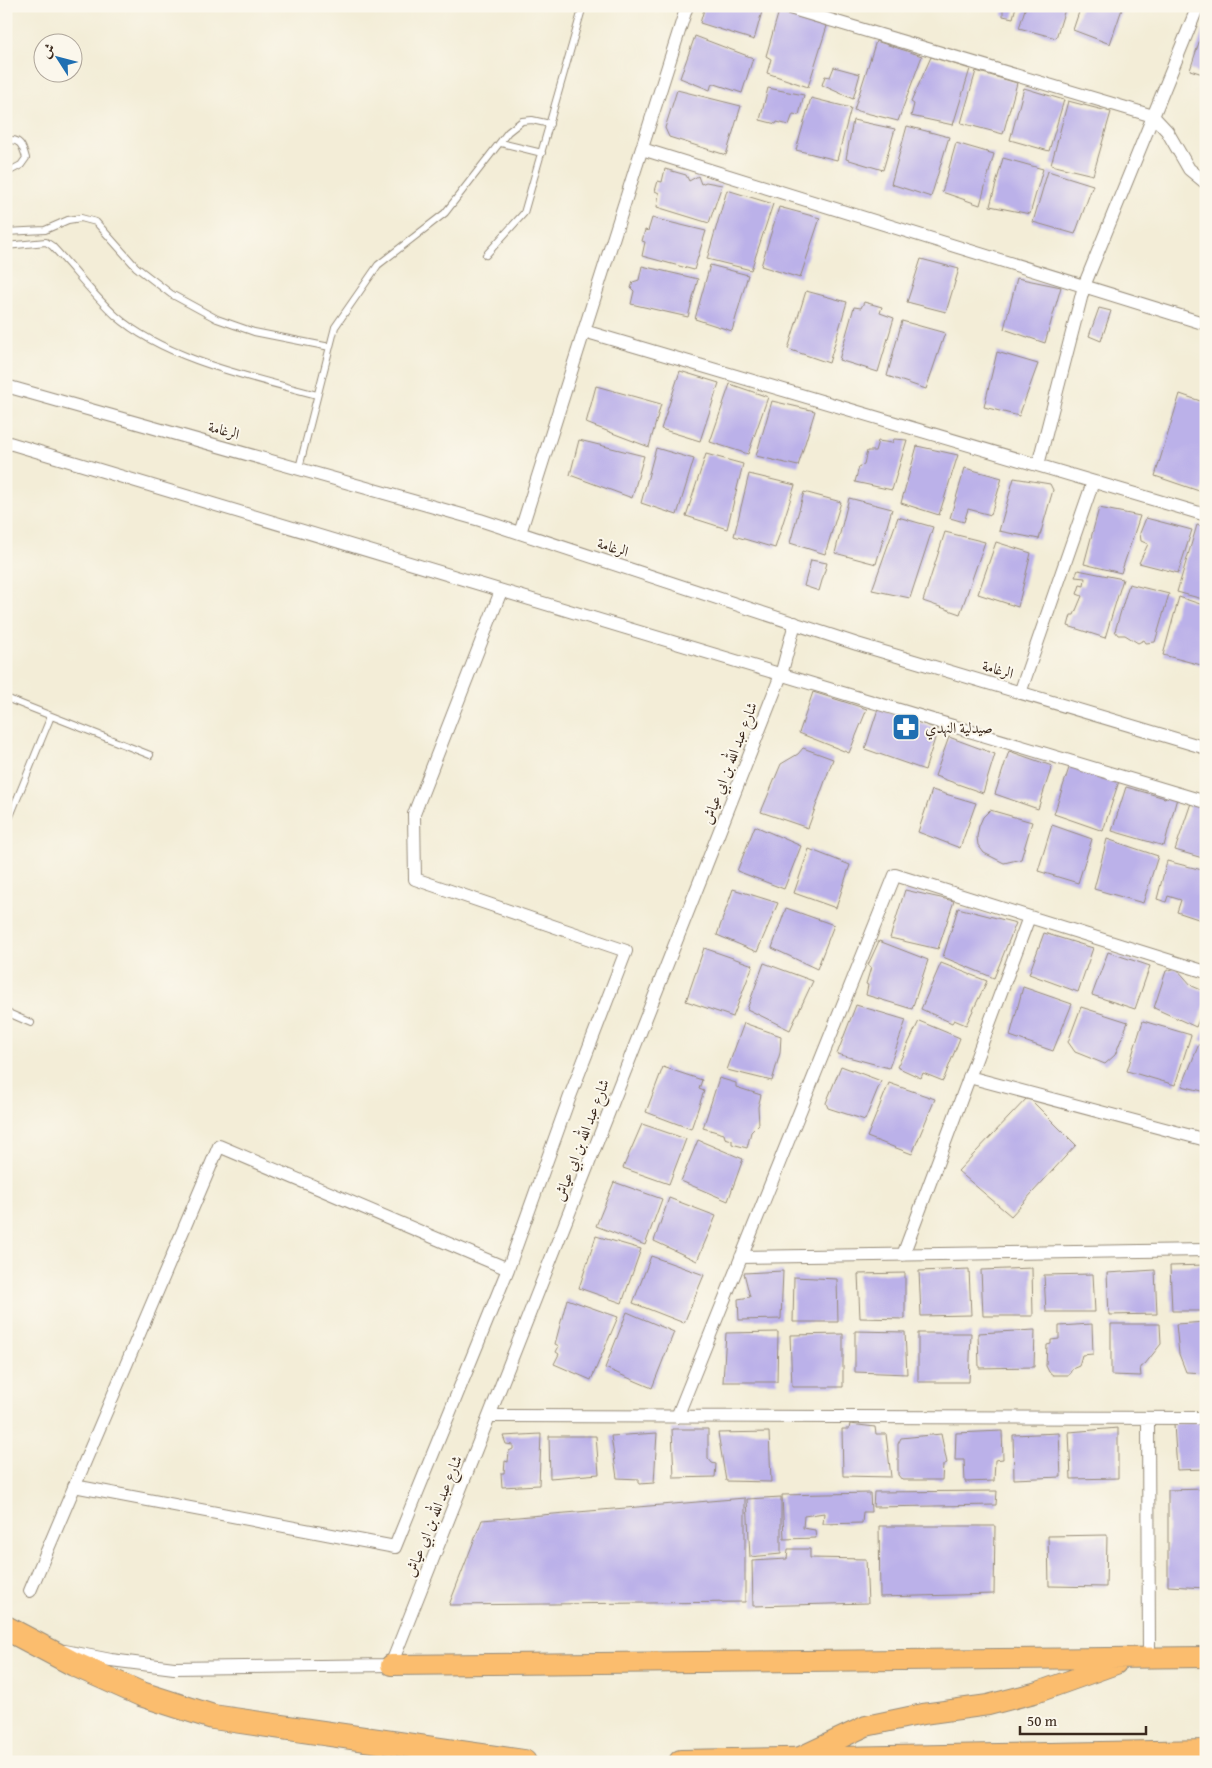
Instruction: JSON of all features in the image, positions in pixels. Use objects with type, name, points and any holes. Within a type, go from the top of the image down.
[{"type":"highway","points":[[6,1628],[74,1664],[141,1694],[213,1717],[524,1762]]},
{"type":"highway","points":[[681,1762],[1206,1752]]},
{"type":"main road","points":[[793,1760],[866,1726],[923,1714],[988,1705],[1038,1692],[1142,1657]]},
{"type":"main road","points":[[391,1665],[1206,1657]]},
{"type":"street","points":[[520,533],[688,6]]},
{"type":"street","points":[[783,6],[1152,116],[1167,131],[1189,169],[1206,183]]},
{"type":"street","points":[[1038,465],[1084,286],[1198,6]]},
{"type":"street","points":[[642,149],[1206,324]]},
{"type":"street","points":[[584,331],[1206,515]]},
{"type":"street","name":"الرغامة","points":[[6,386],[299,468],[520,533],[795,624],[1206,748]]},
{"type":"street","points":[[6,442],[1206,802]]},
{"type":"street","points":[[1020,692],[1093,482]]},
{"type":"street","points":[[74,1486],[395,1547],[508,1269],[569,1100],[626,951],[415,879],[414,814],[501,590]]},
{"type":"street","name":"شارع عبد الله بن ابي عياش","points":[[391,1665],[781,675],[795,624]]},
{"type":"street","points":[[677,1417],[894,875],[1206,972]]},
{"type":"street","points":[[903,1255],[1029,917]]},
{"type":"street","points":[[969,1077],[1206,1140]]},
{"type":"street","points":[[30,1590],[219,1146],[508,1269]]},
{"type":"street","points":[[741,1257],[1206,1250]]},
{"type":"street","points":[[490,1416],[1206,1418]]},
{"type":"street","points":[[1142,1657],[1148,1418]]},
{"type":"street","points":[[39,1646],[111,1660],[174,1668],[391,1665]]},
{"type":"lane","points":[[486,255],[524,213],[584,6]]},
{"type":"lane","points":[[299,468],[335,327],[378,265],[445,213],[508,132],[522,121],[532,120],[550,124]]},
{"type":"lane","points":[[6,141],[13,139],[19,141],[26,158],[21,166],[6,174]]},
{"type":"lane","points":[[501,143],[542,153]]},
{"type":"lane","points":[[6,232],[45,230],[68,220],[81,218],[96,222],[136,267],[171,294],[218,319],[254,332],[330,347]]},
{"type":"lane","points":[[45,230],[46,242],[59,253],[118,318],[153,340],[214,367],[318,396]]},
{"type":"lane","points":[[6,246],[46,242]]},
{"type":"lane","points":[[6,698],[150,755]]},
{"type":"lane","points":[[6,826],[51,716]]},
{"type":"lane","points":[[6,1012],[30,1023]]},
{"type":"building","points":[[705,6],[763,8],[754,40],[700,23]]},
{"type":"building","points":[[996,6],[1016,6],[1013,18],[1003,16],[1003,10]]},
{"type":"building","points":[[1026,6],[1066,6],[1056,38],[1019,28]]},
{"type":"building","points":[[1081,6],[1123,6],[1110,44],[1073,30]]},
{"type":"building","points":[[779,11],[827,26],[808,87],[767,73],[771,59],[766,56]]},
{"type":"building","points":[[1203,30],[1206,31],[1206,75],[1190,70]]},
{"type":"building","points":[[695,36],[753,58],[742,93],[712,83],[710,90],[680,78]]},
{"type":"building","points":[[876,41],[922,56],[898,121],[854,110]]},
{"type":"building","points":[[931,57],[970,69],[953,125],[911,116],[914,104],[911,102]]},
{"type":"building","points":[[834,67],[860,74],[853,99],[822,85],[825,76],[830,77]]},
{"type":"building","points":[[976,71],[1017,83],[1003,134],[961,123]]},
{"type":"building","points":[[1206,86],[1206,94],[1202,88]]},
{"type":"building","points":[[768,88],[804,95],[799,115],[793,114],[789,125],[760,120]]},
{"type":"building","points":[[1024,88],[1064,100],[1049,151],[1010,140]]},
{"type":"building","points":[[677,90],[741,106],[726,155],[669,137],[665,128]]},
{"type":"building","points":[[811,98],[851,108],[837,160],[796,150]]},
{"type":"building","points":[[1068,101],[1111,112],[1093,175],[1051,165]]},
{"type":"building","points":[[853,120],[895,129],[883,170],[846,159]]},
{"type":"building","points":[[907,126],[949,137],[931,197],[891,184]]},
{"type":"building","points":[[956,143],[994,154],[980,205],[942,192]]},
{"type":"building","points":[[1003,158],[1043,169],[1030,214],[990,206]]},
{"type":"building","points":[[665,169],[686,175],[689,181],[698,176],[701,184],[706,182],[722,185],[709,223],[657,207],[659,193],[655,191],[658,181],[662,182]]},
{"type":"building","points":[[1048,171],[1093,185],[1075,234],[1033,222]]},
{"type":"building","points":[[727,190],[773,204],[751,270],[707,259]]},
{"type":"building","points":[[779,207],[820,218],[800,278],[761,266]]},
{"type":"building","points":[[652,218],[706,231],[694,270],[642,256],[645,242],[642,241],[645,230],[648,231]]},
{"type":"building","points":[[921,259],[959,269],[946,312],[907,302]]},
{"type":"building","points":[[710,265],[748,275],[732,331],[695,319]]},
{"type":"building","points":[[642,266],[698,279],[688,317],[631,304],[634,291],[631,288],[633,282],[639,280]]},
{"type":"building","points":[[1017,278],[1061,287],[1045,343],[1004,329]]},
{"type":"building","points":[[806,291],[847,302],[829,363],[788,349]]},
{"type":"building","points":[[864,302],[882,307],[880,313],[894,318],[878,372],[839,360],[854,307],[861,308]]},
{"type":"building","points":[[1099,308],[1111,311],[1101,341],[1089,336]]},
{"type":"building","points":[[902,321],[945,333],[926,389],[887,376]]},
{"type":"building","points":[[997,352],[1038,364],[1019,416],[984,407]]},
{"type":"building","points":[[680,371],[719,383],[700,441],[661,429]]},
{"type":"building","points":[[730,384],[768,397],[748,454],[710,442]]},
{"type":"building","points":[[596,386],[661,404],[649,447],[586,423]]},
{"type":"building","points":[[1180,394],[1206,403],[1206,479],[1202,492],[1155,476]]},
{"type":"building","points":[[772,401],[815,411],[798,466],[756,456]]},
{"type":"building","points":[[894,439],[907,440],[892,490],[855,482],[859,467],[864,464],[867,451],[875,451],[878,441],[892,443]]},
{"type":"building","points":[[579,440],[644,456],[632,498],[570,475]]},
{"type":"building","points":[[917,446],[958,455],[939,515],[901,503]]},
{"type":"building","points":[[656,448],[694,459],[677,515],[641,503]]},
{"type":"building","points":[[706,454],[743,464],[727,529],[686,516]]},
{"type":"building","points":[[965,468],[1002,478],[991,515],[968,509],[964,522],[950,518]]},
{"type":"building","points":[[749,474],[795,485],[775,548],[734,536]]},
{"type":"building","points":[[1014,478],[1050,484],[1053,490],[1039,539],[999,531]]},
{"type":"building","points":[[804,492],[841,502],[825,554],[790,543]]},
{"type":"building","points":[[849,498],[892,509],[876,564],[835,553]]},
{"type":"building","points":[[1099,508],[1140,516],[1121,573],[1084,564]]},
{"type":"building","points":[[898,517],[933,527],[910,598],[872,590]]},
{"type":"building","points":[[1146,518],[1192,530],[1178,573],[1139,563],[1148,544],[1141,541],[1140,533]]},
{"type":"building","points":[[1197,525],[1206,527],[1206,600],[1177,592]]},
{"type":"building","points":[[945,532],[985,542],[960,614],[923,601]]},
{"type":"building","points":[[996,542],[1031,553],[1018,607],[978,594]]},
{"type":"building","points":[[811,560],[827,563],[819,591],[804,586]]},
{"type":"building","points":[[1078,570],[1123,579],[1105,638],[1068,626],[1071,615],[1074,615],[1082,596],[1077,594],[1080,585],[1084,586],[1085,578],[1075,577]]},
{"type":"building","points":[[1129,584],[1169,594],[1155,642],[1146,643],[1144,640],[1138,643],[1125,635],[1118,635],[1115,631]]},
{"type":"building","points":[[1179,597],[1206,606],[1206,651],[1201,665],[1163,655]]},
{"type":"building","points":[[813,692],[867,709],[849,753],[799,733]]},
{"type":"building","points":[[878,709],[938,729],[925,770],[865,749]]},
{"type":"building","points":[[949,737],[995,754],[983,793],[935,776]]},
{"type":"building","points":[[803,748],[833,759],[808,828],[761,812],[781,764],[798,754]]},
{"type":"building","points":[[1009,751],[1052,766],[1038,809],[995,794]]},
{"type":"building","points":[[1070,765],[1119,781],[1103,831],[1054,814]]},
{"type":"building","points":[[1126,787],[1165,798],[1168,795],[1177,798],[1164,846],[1112,831]]},
{"type":"building","points":[[932,790],[976,803],[960,848],[918,832]]},
{"type":"building","points":[[1191,803],[1206,807],[1206,859],[1175,850]]},
{"type":"building","points":[[990,810],[1032,822],[1021,859],[1004,863],[984,853],[978,845],[979,826],[983,817]]},
{"type":"building","points":[[1052,825],[1092,839],[1078,883],[1038,871]]},
{"type":"building","points":[[755,826],[801,846],[784,889],[737,871]]},
{"type":"building","points":[[1107,839],[1158,856],[1143,903],[1094,889]]},
{"type":"building","points":[[809,849],[850,865],[836,908],[794,893]]},
{"type":"building","points":[[1167,861],[1206,871],[1206,907],[1201,920],[1177,912],[1181,900],[1168,896],[1166,902],[1157,899]]},
{"type":"building","points":[[733,889],[778,903],[757,952],[717,935]]},
{"type":"building","points":[[905,890],[954,901],[938,949],[890,938]]},
{"type":"building","points":[[786,908],[834,925],[817,969],[772,948]]},
{"type":"building","points":[[958,908],[1016,923],[994,978],[943,957]]},
{"type":"building","points":[[1044,933],[1093,948],[1078,992],[1029,974]]},
{"type":"building","points":[[879,941],[928,960],[912,1009],[866,995],[868,985],[866,984],[871,967],[868,965]]},
{"type":"building","points":[[704,948],[753,965],[733,1017],[686,1001]]},
{"type":"building","points":[[1108,952],[1150,966],[1135,1009],[1092,995]]},
{"type":"building","points":[[764,963],[813,981],[790,1030],[747,1009]]},
{"type":"building","points":[[941,963],[987,981],[966,1025],[954,1020],[952,1023],[921,1009]]},
{"type":"building","points":[[1176,968],[1192,986],[1206,992],[1206,1002],[1196,1027],[1154,1008],[1166,971]]},
{"type":"building","points":[[1023,987],[1072,1004],[1053,1051],[1010,1036]]},
{"type":"building","points":[[856,1005],[906,1020],[889,1068],[837,1054]]},
{"type":"building","points":[[1081,1007],[1128,1022],[1115,1055],[1105,1064],[1075,1052],[1068,1042]]},
{"type":"building","points":[[919,1021],[960,1038],[943,1081],[923,1073],[921,1078],[897,1067]]},
{"type":"building","points":[[1143,1021],[1191,1035],[1175,1085],[1127,1071]]},
{"type":"building","points":[[744,1023],[781,1036],[780,1053],[772,1081],[727,1070]]},
{"type":"building","points":[[1206,1027],[1206,1042],[1200,1040]]},
{"type":"building","points":[[1199,1044],[1206,1046],[1206,1092],[1182,1086]]},
{"type":"building","points":[[841,1066],[881,1081],[865,1120],[828,1108],[826,1103]]},
{"type":"building","points":[[663,1067],[702,1080],[699,1089],[704,1091],[691,1129],[646,1112]]},
{"type":"building","points":[[719,1078],[736,1083],[736,1087],[761,1095],[758,1107],[759,1124],[751,1132],[747,1148],[732,1144],[732,1140],[725,1138],[724,1134],[703,1128]]},
{"type":"building","points":[[889,1083],[935,1099],[912,1154],[867,1137]]},
{"type":"building","points":[[1028,1097],[1076,1145],[1011,1216],[958,1171]]},
{"type":"building","points":[[642,1124],[686,1139],[669,1184],[623,1168]]},
{"type":"building","points":[[698,1140],[743,1159],[728,1201],[681,1181]]},
{"type":"building","points":[[614,1182],[662,1199],[645,1245],[596,1226]]},
{"type":"building","points":[[669,1198],[716,1216],[697,1261],[654,1241]]},
{"type":"building","points":[[596,1236],[641,1249],[622,1303],[579,1288]]},
{"type":"building","points":[[651,1256],[704,1275],[684,1323],[633,1303]]},
{"type":"building","points":[[1206,1265],[1206,1311],[1172,1311],[1170,1266]]},
{"type":"building","points":[[1032,1268],[1033,1316],[983,1316],[981,1270]]},
{"type":"building","points":[[969,1269],[971,1315],[921,1316],[919,1271]]},
{"type":"building","points":[[1155,1270],[1157,1314],[1109,1315],[1107,1273]]},
{"type":"building","points":[[783,1271],[781,1319],[739,1320],[738,1299],[750,1297],[744,1273]]},
{"type":"building","points":[[905,1273],[905,1319],[860,1318],[858,1274]]},
{"type":"building","points":[[1093,1274],[1095,1312],[1046,1312],[1044,1275]]},
{"type":"building","points":[[794,1277],[837,1279],[838,1322],[793,1322]]},
{"type":"building","points":[[567,1299],[618,1317],[591,1380],[554,1364],[559,1354],[556,1352],[559,1346],[555,1344]]},
{"type":"building","points":[[627,1312],[674,1332],[652,1388],[605,1368]]},
{"type":"building","points":[[1206,1322],[1206,1373],[1186,1372],[1179,1354],[1176,1324]]},
{"type":"building","points":[[1092,1324],[1093,1354],[1082,1355],[1079,1366],[1072,1369],[1069,1375],[1053,1375],[1049,1372],[1046,1366],[1047,1345],[1051,1344],[1051,1340],[1059,1339],[1059,1326]]},
{"type":"building","points":[[1111,1324],[1160,1324],[1161,1344],[1145,1364],[1140,1367],[1141,1376],[1111,1375]]},
{"type":"building","points":[[1035,1330],[1034,1367],[979,1368],[978,1333]]},
{"type":"building","points":[[855,1331],[905,1332],[907,1374],[855,1372]]},
{"type":"building","points":[[778,1332],[777,1382],[723,1382],[726,1333]]},
{"type":"building","points":[[918,1333],[971,1333],[969,1382],[918,1382]]},
{"type":"building","points":[[843,1334],[843,1387],[792,1387],[790,1335]]},
{"type":"building","points":[[1206,1422],[1206,1469],[1177,1470],[1174,1424]]},
{"type":"building","points":[[850,1424],[875,1427],[876,1434],[886,1434],[891,1477],[843,1476],[842,1429],[849,1429]]},
{"type":"building","points":[[1118,1428],[1118,1478],[1071,1479],[1069,1432]]},
{"type":"building","points":[[672,1429],[708,1429],[708,1458],[712,1463],[716,1464],[715,1477],[674,1478]]},
{"type":"building","points":[[1002,1431],[1003,1459],[995,1460],[994,1481],[965,1482],[964,1460],[955,1460],[956,1433]]},
{"type":"building","points":[[769,1432],[771,1482],[726,1481],[718,1433]]},
{"type":"building","points":[[657,1433],[654,1483],[639,1484],[639,1479],[617,1478],[611,1436]]},
{"type":"building","points":[[1059,1433],[1061,1477],[1014,1479],[1013,1435]]},
{"type":"building","points":[[541,1434],[539,1485],[502,1487],[501,1473],[504,1473],[505,1461],[508,1462],[509,1451],[513,1449],[513,1445],[506,1444],[503,1436]]},
{"type":"building","points":[[941,1434],[947,1463],[943,1465],[942,1480],[902,1480],[898,1475],[898,1444],[901,1438]]},
{"type":"building","points":[[549,1436],[596,1436],[599,1474],[550,1478]]},
{"type":"building","points":[[1206,1489],[1206,1588],[1168,1586],[1168,1490]]},
{"type":"building","points":[[997,1491],[996,1505],[873,1507],[874,1492]]},
{"type":"building","points":[[870,1493],[871,1512],[863,1512],[862,1523],[823,1524],[824,1513],[804,1516],[803,1528],[815,1530],[816,1538],[784,1539],[782,1495]]},
{"type":"building","points":[[781,1497],[781,1554],[750,1557],[747,1499]]},
{"type":"building","points":[[745,1498],[745,1602],[449,1605],[482,1520]]},
{"type":"building","points":[[879,1526],[995,1526],[994,1594],[880,1597]]},
{"type":"building","points":[[1107,1535],[1106,1587],[1049,1586],[1048,1536]]},
{"type":"building","points":[[788,1549],[810,1549],[810,1558],[866,1559],[868,1603],[753,1606],[752,1561],[787,1559]]},
{"type":"place","name":"صيدلية النهدي","points":[[906,727]]}]
